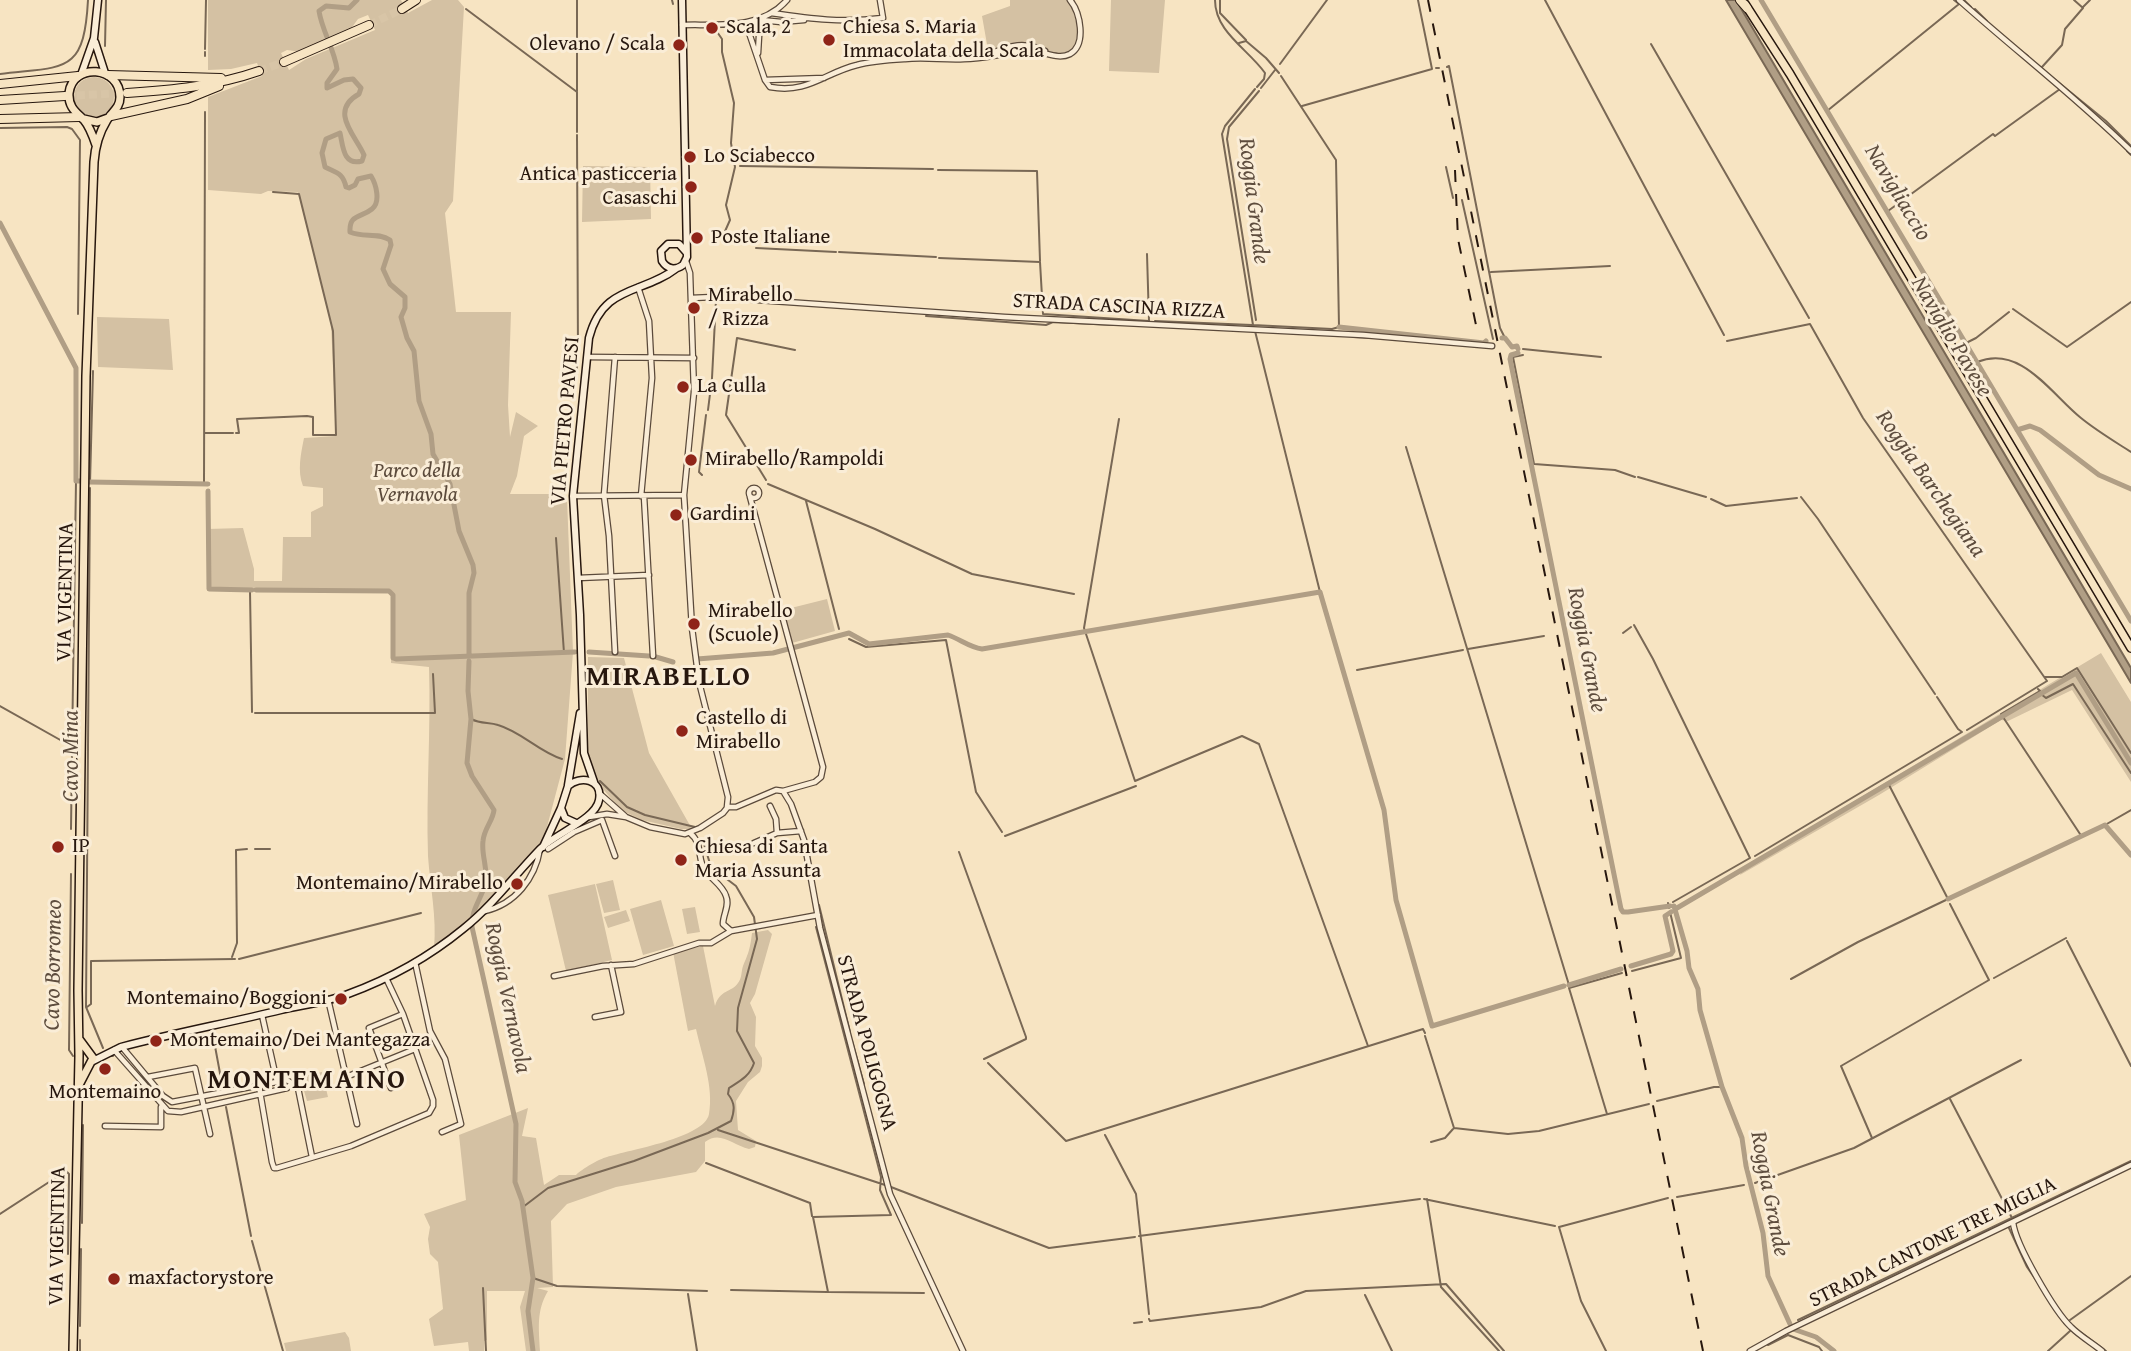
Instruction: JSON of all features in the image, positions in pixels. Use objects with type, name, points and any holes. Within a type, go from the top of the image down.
[{"type":"highway","points":[[402,9],[416,0]]},
{"type":"highway","points":[[284,62],[369,25]]},
{"type":"highway","points":[[110,117],[187,99],[259,71]]},
{"type":"highway","points":[[106,74],[238,78]]},
{"type":"highway","points":[[0,84],[80,76]]},
{"type":"highway","points":[[127,93],[198,87],[238,78]]},
{"type":"highway","points":[[0,100],[65,96]]},
{"type":"highway","points":[[0,119],[81,118]]},
{"type":"main road","points":[[1743,3],[1790,74],[2131,648]]},
{"type":"main road","points":[[80,76],[92,71],[106,74]]},
{"type":"main road","name":"VIA VIGENTINA","points":[[96,145],[117,108],[120,96],[116,83],[106,74]]},
{"type":"main road","name":"VIA VIGENTINA","points":[[74,1351],[86,390],[96,145],[92,132],[72,109],[69,94],[80,76]]},
{"type":"main road","points":[[81,118],[97,122],[110,117]]},
{"type":"main road","points":[[79,1039],[90,1059]]},
{"type":"main road","points":[[85,1052],[90,1059],[82,1066],[79,1059],[85,1052]]},
{"type":"main road","points":[[77,1088],[90,1059]]},
{"type":"street","name":"VIA VIGENTINA","points":[[80,76],[94,38],[98,0]]},
{"type":"street","points":[[584,821],[607,814],[626,817],[663,831],[690,833],[723,813],[727,807],[728,797],[695,657],[684,495],[694,392],[694,358],[691,286],[686,261],[681,0]]},
{"type":"street","points":[[682,25],[746,24],[771,13],[787,0]]},
{"type":"street","points":[[771,13],[841,22],[883,18],[880,0]]},
{"type":"street","points":[[746,24],[765,80],[770,87],[787,89],[808,86],[858,65],[907,58],[984,58],[1034,51],[1061,56],[1069,54],[1075,49],[1080,25],[1076,7],[1070,0]]},
{"type":"street","points":[[1959,0],[2043,74],[2059,84],[2131,151]]},
{"type":"street","points":[[760,19],[781,22],[815,20]]},
{"type":"street","points":[[757,57],[760,19]]},
{"type":"street","name":"VIA VIGENTINA","points":[[94,38],[97,54],[106,74]]},
{"type":"street","points":[[765,80],[825,78]]},
{"type":"street","points":[[676,243],[687,227]]},
{"type":"street","points":[[652,281],[660,274],[663,263],[661,257],[667,244],[682,245],[687,252]]},
{"type":"street","points":[[678,268],[686,261]]},
{"type":"street","points":[[663,263],[687,274],[691,286]]},
{"type":"street","name":"VIA PIETRO PAVESI","points":[[594,783],[584,753],[573,496],[591,330],[608,303],[678,268]]},
{"type":"street","points":[[638,287],[649,321],[652,377],[643,496],[653,656]]},
{"type":"street","name":"STRADA CASCINA RIZZA","points":[[691,298],[714,297],[1004,317],[1363,335],[1490,346]]},
{"type":"street","points":[[587,357],[694,358]]},
{"type":"street","points":[[615,357],[604,495],[609,536],[615,652]]},
{"type":"street","points":[[573,496],[684,495]]},
{"type":"street","points":[[727,807],[736,807],[776,790],[783,792],[815,782],[821,777],[823,767],[750,497]]},
{"type":"street","points":[[578,579],[649,575]]},
{"type":"street","name":"VIA PIETRO PAVESI","points":[[568,786],[579,727],[582,679]]},
{"type":"street","points":[[484,911],[494,909],[520,894],[561,808],[568,786],[579,780],[590,780],[626,817]]},
{"type":"street","name":"STRADA POLIGOGNA","points":[[783,792],[801,831],[818,915],[890,1194],[963,1351]]},
{"type":"street","points":[[90,1059],[115,1049],[348,994],[415,962],[470,924],[543,848],[584,821],[598,806],[600,793]]},
{"type":"street","points":[[770,806],[776,819],[777,833]]},
{"type":"street","points":[[561,808],[565,818],[602,820],[615,856]]},
{"type":"street","points":[[754,843],[777,833],[801,831]]},
{"type":"street","points":[[690,833],[699,846],[702,866],[724,890],[728,899],[720,939]]},
{"type":"street","points":[[554,976],[611,965],[634,964],[720,939],[731,930],[818,915]]},
{"type":"street","points":[[723,924],[731,930]]},
{"type":"street","points":[[415,962],[430,1031],[445,1059],[461,1124],[442,1132]]},
{"type":"street","points":[[595,1017],[621,1012],[611,965]]},
{"type":"street","points":[[259,1086],[274,1168],[351,1146],[432,1111],[433,1100],[403,1014],[386,977]]},
{"type":"street","points":[[328,999],[357,1124]]},
{"type":"street","points":[[391,1088],[369,1028],[403,1014]]},
{"type":"street","points":[[262,1015],[277,1082]]},
{"type":"street","points":[[115,1049],[148,1077],[163,1097],[172,1102],[287,1080],[293,1083],[298,1088],[312,1157]]},
{"type":"street","points":[[115,1049],[168,1111],[181,1112],[204,1107],[287,1088],[293,1083]]},
{"type":"street","points":[[346,1077],[415,1049]]},
{"type":"street","points":[[148,1077],[195,1068],[210,1134]]},
{"type":"street","points":[[232,1091],[234,1100]]},
{"type":"street","points":[[105,1126],[161,1127],[161,1106]]},
{"type":"street","name":"STRADA CANTONE TRE MIGLIA","points":[[1750,1351],[2131,1165]]},
{"type":"street","points":[[2012,1222],[2025,1256],[2069,1326],[2102,1351]]},
{"type":"green space","name":"Parco della Vernavola","points":[[208,0],[401,0],[408,13],[432,0],[458,0],[464,7],[453,201],[445,213],[456,312],[511,312],[508,405],[510,437],[516,412],[538,426],[524,436],[517,476],[510,494],[553,494],[567,499],[573,652],[565,759],[543,842],[508,883],[459,931],[434,948],[435,925],[428,856],[429,667],[391,663],[391,589],[208,590],[207,529],[243,528],[254,569],[254,581],[282,581],[283,537],[311,537],[311,512],[323,506],[323,488],[303,486],[301,480],[300,462],[304,438],[336,436],[331,324],[298,192],[268,191],[261,194],[208,190],[208,97],[262,76],[257,63],[231,69],[208,70]],"holes":[[[368,15],[375,30],[306,59],[289,70],[281,53],[287,50],[301,52],[350,30],[358,19]]]},
{"type":"green space","points":[[1010,0],[1067,0],[1076,23],[1076,41],[1073,47],[1067,52],[1054,53],[1022,42],[988,50],[982,16],[1010,6]]},
{"type":"green space","points":[[1111,0],[1165,0],[1159,73],[1109,71]]},
{"type":"green space","points":[[94,77],[102,78],[108,83],[113,89],[113,105],[108,111],[102,116],[94,117],[86,116],[80,111],[75,105],[74,97],[75,89],[80,83],[86,78]]},
{"type":"green space","points":[[583,166],[650,167],[651,219],[582,222]]},
{"type":"green space","points":[[97,317],[169,319],[173,370],[98,367]]},
{"type":"green space","points":[[827,599],[835,631],[792,643],[783,610]]},
{"type":"green space","points":[[2101,653],[2131,702],[2131,782],[2072,690],[2008,721],[2001,720],[1879,795],[1740,875],[1743,868]]},
{"type":"green space","points":[[588,657],[624,658],[649,753],[692,829],[642,820],[621,810],[597,782],[588,758]]},
{"type":"green space","points":[[613,880],[620,910],[604,913],[596,884]]},
{"type":"green space","points":[[595,884],[612,960],[566,971],[548,895]]},
{"type":"green space","points":[[661,900],[674,946],[643,955],[630,909]]},
{"type":"green space","points":[[695,907],[700,932],[687,934],[682,909]]},
{"type":"green space","points":[[626,910],[630,921],[608,928],[604,917]]},
{"type":"green space","points":[[768,930],[772,934],[750,1003],[756,1017],[755,1046],[762,1058],[762,1066],[736,1101],[738,1130],[756,1141],[755,1147],[749,1149],[716,1137],[705,1142],[705,1161],[696,1172],[616,1187],[567,1204],[551,1221],[553,1287],[537,1288],[548,1291],[540,1313],[540,1351],[526,1351],[520,1307],[525,1291],[487,1291],[487,1340],[484,1341],[484,1351],[469,1351],[468,1342],[434,1346],[429,1319],[443,1309],[438,1262],[430,1254],[430,1227],[424,1214],[466,1200],[459,1135],[528,1108],[522,1136],[536,1138],[544,1185],[559,1175],[576,1175],[604,1158],[664,1142],[694,1130],[709,1114],[709,1082],[696,1029],[688,1031],[673,952],[703,946],[715,1006],[720,997],[739,981],[752,933]]},
{"type":"green space","points":[[322,1072],[328,1097],[307,1101],[300,1077]]},
{"type":"green space","points":[[345,1332],[351,1351],[286,1351],[284,1343]]},
{"type":"shaded area","points":[[1726,0],[1736,0],[2131,668],[2131,683]]},
{"type":"waterway","points":[[0,74],[41,70],[67,62],[76,54],[82,42],[88,0]]},
{"type":"waterway","points":[[105,46],[106,0]]},
{"type":"waterway","points":[[205,49],[206,0]]},
{"type":"waterway","name":"Roggia Vernavola","points":[[357,0],[349,8],[326,6],[319,11],[337,69],[327,83],[327,88],[353,79],[361,88],[359,94],[350,101],[345,116],[364,155],[362,161],[356,162],[347,158],[340,133],[326,139],[322,153],[325,167],[341,176],[346,187],[355,185],[358,179],[371,176],[376,188],[375,206],[351,222],[350,232],[381,236],[390,240],[391,245],[383,269],[390,284],[405,297],[405,308],[401,317],[414,351],[419,401],[431,434],[433,454],[450,484],[459,531],[473,565],[474,573],[469,593],[469,654]]},
{"type":"waterway","points":[[577,0],[577,91]]},
{"type":"waterway","points":[[672,0],[673,4]]},
{"type":"waterway","name":"Roggia Grande","points":[[1215,0],[1216,11],[1226,31],[1265,73],[1264,79],[1257,87]]},
{"type":"waterway","points":[[1220,0],[1220,13],[1246,40]]},
{"type":"waterway","points":[[1280,64],[1327,0]]},
{"type":"waterway","points":[[1302,106],[1432,69],[1418,0]]},
{"type":"waterway","name":"Roggia Barchegiana","points":[[1545,0],[1724,335]]},
{"type":"waterway","name":"Navigliaccio","points":[[1761,0],[2131,621]]},
{"type":"waterway","points":[[1827,111],[1959,4],[1954,0]]},
{"type":"waterway","points":[[1964,0],[1971,7]]},
{"type":"waterway","points":[[2042,67],[2062,45],[2065,29],[2083,8],[2074,0]]},
{"type":"waterway","points":[[2083,7],[2090,0]]},
{"type":"waterway","points":[[466,9],[577,92],[577,132]]},
{"type":"waterway","points":[[1975,9],[1987,21]]},
{"type":"waterway","points":[[715,29],[722,39],[722,52],[734,103],[731,143],[735,167],[726,205],[730,220],[722,238]]},
{"type":"waterway","points":[[1239,43],[1246,41],[1279,73]]},
{"type":"waterway","points":[[1651,44],[1809,318]]},
{"type":"waterway","points":[[2020,50],[2028,56]]},
{"type":"waterway","points":[[1447,67],[1449,66],[1500,328],[1505,338]]},
{"type":"waterway","points":[[2042,69],[2106,121],[2131,146]]},
{"type":"waterway","name":"Roggia Grande","points":[[1261,88],[1275,70]]},
{"type":"waterway","name":"Roggia Grande","points":[[1255,89],[1225,126],[1222,134],[1253,325],[1332,329],[1339,327],[1336,160],[1281,76]]},
{"type":"waterway","points":[[1888,211],[2060,89]]},
{"type":"waterway","points":[[1256,320],[1227,139],[1229,127],[1259,91]]},
{"type":"waterway","points":[[204,484],[205,112]]},
{"type":"waterway","points":[[0,128],[67,127],[72,129],[80,140],[78,314]]},
{"type":"waterway","points":[[575,385],[578,356],[577,135]]},
{"type":"waterway","points":[[2127,151],[2131,155]]},
{"type":"waterway","points":[[740,166],[933,169]]},
{"type":"waterway","points":[[1446,167],[1453,198]]},
{"type":"waterway","points":[[938,170],[1037,171],[1040,261]]},
{"type":"waterway","points":[[236,433],[239,433],[237,419],[307,416],[313,417],[313,435],[336,435],[333,331],[299,194],[273,192]]},
{"type":"waterway","points":[[1462,200],[1493,339]]},
{"type":"waterway","points":[[0,223],[76,368],[76,481],[80,481]]},
{"type":"waterway","points":[[756,248],[836,252]]},
{"type":"waterway","points":[[839,252],[936,257]]},
{"type":"waterway","points":[[939,258],[1040,262],[1043,314],[1149,321],[1147,254]]},
{"type":"waterway","points":[[1491,272],[1610,266]]},
{"type":"waterway","points":[[708,410],[716,300]]},
{"type":"waterway","points":[[2013,309],[2067,347],[2131,302]]},
{"type":"waterway","name":"Naviglio Pavese","points":[[1966,343],[2009,312]]},
{"type":"waterway","points":[[926,316],[1046,325],[1053,322],[1114,325]]},
{"type":"waterway","name":"Roggia Grande","points":[[1155,321],[1252,325]]},
{"type":"waterway","name":"Roggia Barchegiana","points":[[1727,341],[1810,324],[1863,418],[2047,681],[1967,730]]},
{"type":"waterway","name":"Roggia Grande","points":[[1339,327],[1484,343],[1486,341]]},
{"type":"waterway","points":[[1255,331],[1320,592]]},
{"type":"waterway","points":[[1354,337],[1373,338]]},
{"type":"waterway","points":[[766,480],[726,415],[737,338],[795,350]]},
{"type":"waterway","name":"Roggia Grande","points":[[1502,338],[1518,349]]},
{"type":"waterway","points":[[1523,349],[1601,357]]},
{"type":"waterway","name":"Roggia Grande","points":[[1518,353],[1511,355],[1510,359],[1621,909],[1628,912],[1670,906]]},
{"type":"waterway","name":"Roggia Grande","points":[[1523,355],[1513,357],[1534,464],[1615,470],[1635,477]]},
{"type":"waterway","name":"Naviglio Pavese","points":[[1977,362],[1993,358],[2021,365],[2047,385],[2081,418],[2131,452]]},
{"type":"waterway","points":[[90,483],[93,371]]},
{"type":"waterway","points":[[702,475],[699,472],[706,415]]},
{"type":"waterway","points":[[1119,419],[1084,628],[1135,781],[1242,736],[1259,744],[1368,1046]]},
{"type":"waterway","points":[[2017,430],[2030,426],[2040,430],[2099,475],[2131,489]]},
{"type":"waterway","points":[[205,433],[233,433]]},
{"type":"waterway","points":[[1406,447],[1569,985]]},
{"type":"waterway","points":[[1638,477],[1706,497]]},
{"type":"waterway","points":[[72,749],[76,481]]},
{"type":"waterway","points":[[89,482],[208,484]]},
{"type":"waterway","points":[[768,484],[972,574],[1074,594]]},
{"type":"waterway","name":"Cavo Mina","points":[[90,488],[86,1007],[103,1048]]},
{"type":"waterway","points":[[208,491],[209,589],[252,590]]},
{"type":"waterway","points":[[1801,497],[1935,694]]},
{"type":"waterway","points":[[1711,499],[1726,506],[1797,498]]},
{"type":"waterway","points":[[806,501],[839,629]]},
{"type":"waterway","points":[[556,538],[564,653]]},
{"type":"waterway","points":[[256,590],[389,591],[393,595],[393,658],[396,659],[575,652]]},
{"type":"waterway","points":[[250,591],[252,712]]},
{"type":"waterway","points":[[697,659],[773,653],[849,633],[869,644],[948,635],[982,649],[1320,592],[1384,810],[1396,900],[1432,1026],[1564,986]]},
{"type":"waterway","points":[[1634,625],[1750,858],[1673,902]]},
{"type":"waterway","points":[[1623,633],[1631,627]]},
{"type":"waterway","points":[[1468,649],[1544,636]]},
{"type":"waterway","points":[[849,639],[866,647],[946,640],[976,792],[1002,832]]},
{"type":"waterway","points":[[1357,670],[1463,650]]},
{"type":"waterway","points":[[589,652],[649,656]]},
{"type":"waterway","points":[[656,657],[673,662]]},
{"type":"waterway","name":"Roggia Vernavola","points":[[469,661],[471,719],[467,763],[472,776],[494,810],[484,836],[486,879],[474,910],[472,927],[516,1124],[515,1182],[522,1201],[533,1278],[528,1311],[533,1351]]},
{"type":"waterway","points":[[2045,677],[2062,677],[2077,668],[2131,753]]},
{"type":"waterway","points":[[1677,908],[2076,673],[2131,763]]},
{"type":"waterway","points":[[255,713],[435,713],[433,674]]},
{"type":"waterway","points":[[2041,694],[2046,698],[2073,684],[2131,773]]},
{"type":"waterway","name":"Roggia Barchegiana","points":[[2038,689],[2040,691],[2001,714],[2082,837]]},
{"type":"waterway","points":[[1755,856],[1962,732],[1937,697]]},
{"type":"waterway","points":[[0,706],[71,746]]},
{"type":"waterway","points":[[471,719],[507,728],[562,759]]},
{"type":"waterway","name":"Cavo Borromeo","points":[[71,829],[72,753]]},
{"type":"waterway","points":[[600,781],[627,807],[645,815],[695,827]]},
{"type":"waterway","points":[[1791,979],[1858,942],[1948,899],[1889,785]]},
{"type":"waterway","points":[[1005,836],[1136,786]]},
{"type":"waterway","points":[[2105,825],[2131,810]]},
{"type":"waterway","points":[[1948,899],[2105,825],[2131,855]]},
{"type":"waterway","points":[[523,1207],[548,1188],[634,1161],[708,1133],[731,1121],[734,1107],[728,1094],[729,1088],[747,1075],[754,1063],[737,1031],[738,1008],[757,939],[754,917],[736,886],[711,867],[704,844]]},
{"type":"waterway","points":[[232,957],[237,943],[236,850],[247,849]]},
{"type":"waterway","points":[[255,849],[270,849]]},
{"type":"waterway","points":[[959,852],[1026,1037],[984,1059]]},
{"type":"waterway","name":"Cavo Borromeo","points":[[71,874],[69,1050],[73,1056]]},
{"type":"waterway","name":"Roggia Grande","points":[[1668,903],[1669,908]]},
{"type":"waterway","points":[[1872,1138],[1841,1066],[1989,980],[1950,904]]},
{"type":"waterway","points":[[819,905],[850,1032]]},
{"type":"waterway","name":"Roggia Grande","points":[[1674,906],[1722,1087],[1742,1138],[1746,1166],[1763,1233],[1768,1276],[1790,1324]]},
{"type":"waterway","points":[[1632,971],[1681,958],[1670,912]]},
{"type":"waterway","points":[[1631,966],[1671,954],[1673,951],[1665,916],[1671,912]]},
{"type":"waterway","points":[[239,959],[421,913]]},
{"type":"waterway","points":[[816,927],[881,1177],[880,1190],[891,1215],[813,1217],[828,1292],[924,1293]]},
{"type":"waterway","points":[[1994,978],[2066,938]]},
{"type":"waterway","points":[[2067,941],[2131,1066]]},
{"type":"waterway","points":[[87,1007],[91,1004],[91,961],[235,959]]},
{"type":"waterway","points":[[1569,985],[1621,969]]},
{"type":"waterway","points":[[1607,1114],[1569,988],[1622,973]]},
{"type":"waterway","points":[[988,1063],[1066,1141],[1423,1029],[1425,1033]]},
{"type":"waterway","name":"Cavo Mina","points":[[212,1030],[222,1084]]},
{"type":"waterway","points":[[1425,1036],[1454,1128],[1508,1134],[1539,1131],[1649,1104]]},
{"type":"waterway","points":[[852,1041],[864,1084]]},
{"type":"waterway","points":[[1755,1183],[1854,1148],[2021,1060]]},
{"type":"waterway","points":[[1657,1101],[1722,1087]]},
{"type":"waterway","points":[[1950,1099],[2012,1218]]},
{"type":"waterway","name":"Cavo Mina","points":[[226,1107],[251,1236]]},
{"type":"waterway","name":"Cavo Borromeo","points":[[82,1223],[83,1125]]},
{"type":"waterway","points":[[1431,1142],[1445,1138],[1453,1129]]},
{"type":"waterway","points":[[718,1130],[885,1185]]},
{"type":"waterway","points":[[1105,1135],[1136,1194],[1149,1314]]},
{"type":"waterway","points":[[1798,1320],[2131,1161]]},
{"type":"waterway","points":[[706,1163],[810,1203],[812,1216]]},
{"type":"waterway","points":[[0,1214],[66,1171],[69,1174],[68,1254]]},
{"type":"waterway","points":[[1677,1197],[1744,1185]]},
{"type":"waterway","points":[[891,1187],[1049,1248],[1135,1237]]},
{"type":"waterway","points":[[1606,1351],[1581,1301],[1559,1227],[1668,1198]]},
{"type":"waterway","points":[[1139,1236],[1420,1199]]},
{"type":"waterway","points":[[1424,1199],[1555,1226]]},
{"type":"waterway","points":[[1427,1199],[1441,1287],[1499,1351]]},
{"type":"waterway","points":[[2009,1228],[2027,1267],[2038,1283]]},
{"type":"waterway","name":"Cavo Mina","points":[[252,1241],[283,1351]]},
{"type":"waterway","name":"Cavo Borromeo","points":[[80,1326],[81,1249]]},
{"type":"waterway","points":[[2070,1320],[2131,1276]]},
{"type":"waterway","points":[[533,1278],[557,1286],[707,1291]]},
{"type":"waterway","points":[[1149,1319],[1261,1307],[1306,1291],[1446,1284],[1504,1351]]},
{"type":"waterway","points":[[483,1288],[486,1351]]},
{"type":"waterway","points":[[731,1290],[827,1292]]},
{"type":"waterway","points":[[688,1294],[697,1351]]},
{"type":"waterway","points":[[1365,1295],[1392,1351]]},
{"type":"waterway","points":[[1134,1323],[1142,1322]]},
{"type":"waterway","points":[[2064,1323],[2078,1336]]},
{"type":"waterway","name":"Roggia Grande","points":[[1793,1329],[1816,1337],[1834,1351]]},
{"type":"waterway","points":[[2048,1351],[2070,1331]]},
{"type":"waterway","points":[[2079,1331],[2106,1351]]},
{"type":"waterway","points":[[1768,1345],[1788,1335],[1819,1347],[1822,1351]]},
{"type":"waterway","name":"Cavo Borromeo","points":[[80,1340],[80,1351]]},
{"type":"waterway","points":[[2091,1345],[2098,1351]]},
{"type":"tunnel","points":[[369,25],[402,9]]},
{"type":"tunnel","points":[[259,71],[284,62]]},
{"type":"tunnel","points":[[65,96],[125,93]]},
{"type":"railway","points":[[1428,0],[1703,1351]]},
{"type":"railway","points":[[1455,170],[1458,239],[1476,325]]},
{"type":"place","name":"Scala, 2","points":[[712,28]]},
{"type":"place","name":"Chiesa S. Maria Immacolata della Scala","points":[[829,40]]},
{"type":"place","name":"Olevano / Scala","points":[[679,45]]},
{"type":"place","name":"Lo Sciabecco","points":[[690,157]]},
{"type":"place","name":"Antica pasticceria Casaschi","points":[[691,187]]},
{"type":"place","name":"Poste Italiane","points":[[697,238]]},
{"type":"place","name":"Mirabello / Rizza","points":[[694,308]]},
{"type":"place","name":"La Culla","points":[[683,387]]},
{"type":"place","name":"Mirabello/Rampoldi","points":[[691,460]]},
{"type":"place","name":"Gardini","points":[[676,515]]},
{"type":"place","name":"Mirabello (Scuole)","points":[[694,624]]},
{"type":"place","name":"Castello di Mirabello","points":[[682,731]]},
{"type":"place","name":"IP","points":[[58,847]]},
{"type":"place","name":"Chiesa di Santa Maria Assunta","points":[[681,860]]},
{"type":"place","name":"Montemaino/Mirabello","points":[[517,884]]},
{"type":"place","name":"Montemaino/Boggioni","points":[[341,999]]},
{"type":"place","name":"Montemaino/Dei Mantegazza","points":[[156,1041]]},
{"type":"place","name":"Montemaino","points":[[105,1069]]},
{"type":"place","name":"maxfactorystore","points":[[114,1279]]},
{"type":"district","name":"MIRABELLO","points":[[669,678]]},
{"type":"district","name":"MONTEMAINO","points":[[307,1081]]}]
